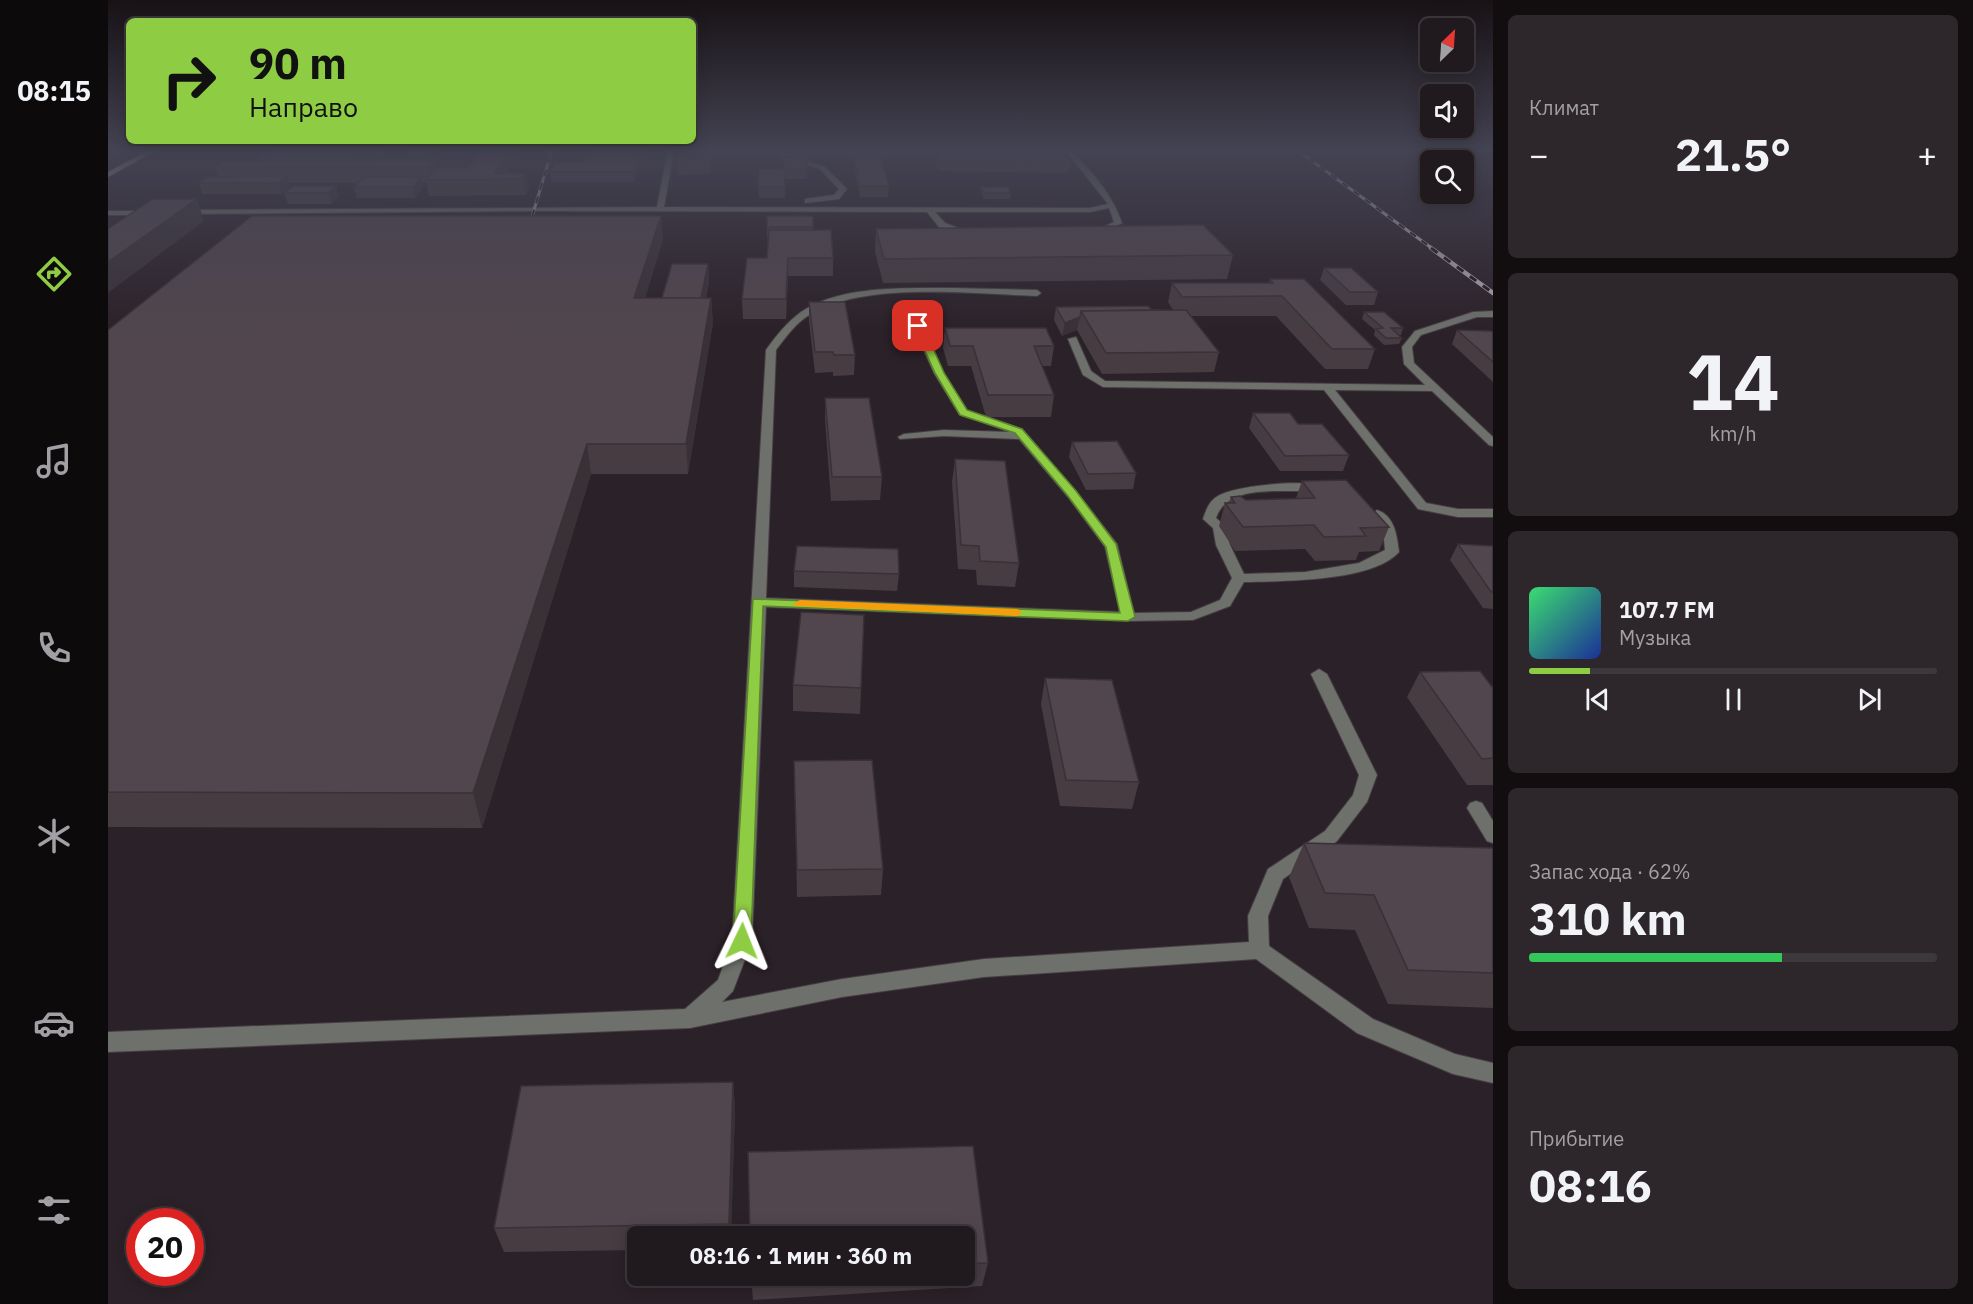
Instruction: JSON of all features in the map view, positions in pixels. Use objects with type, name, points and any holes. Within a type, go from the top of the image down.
[{"type":"street","points":[[179,212],[363,211]]},
{"type":"street","points":[[931,211],[942,225],[955,232],[972,235]]},
{"type":"street","points":[[1082,236],[1093,236],[1118,223],[1114,211]]},
{"type":"street","points":[[108,213],[156,213]]},
{"type":"street","points":[[116,224],[132,213]]},
{"type":"street","points":[[690,1018],[726,985],[742,941],[771,350],[789,327],[809,310],[853,295],[903,292],[1037,292]]},
{"type":"street","points":[[1493,314],[1476,314],[1418,333],[1407,347],[1409,364],[1493,443]]},
{"type":"street","points":[[918,326],[939,373],[963,412],[1018,431],[1072,494],[1112,547],[1128,617]]},
{"type":"street","points":[[1073,339],[1087,373],[1103,384],[1433,388]]},
{"type":"street","points":[[1329,388],[1422,506],[1458,513],[1493,513]]},
{"type":"street","points":[[904,437],[944,433],[1023,437]]},
{"type":"street","points":[[1239,578],[1223,545],[1219,526],[1209,519],[1214,504],[1224,497],[1252,490],[1284,486],[1329,490]]},
{"type":"street","points":[[1239,578],[1305,576],[1362,567],[1392,552],[1389,528],[1368,504]]},
{"type":"street","points":[[757,602],[1128,617],[1193,616],[1225,603],[1239,578]]},
{"type":"street","points":[[1259,950],[1258,916],[1275,874],[1331,836],[1361,797],[1368,776],[1319,674]]},
{"type":"street","points":[[1476,808],[1493,836]]},
{"type":"street","points":[[108,1042],[690,1018],[842,988],[984,969],[1259,950],[1365,1026],[1453,1064],[1493,1073]]},
{"type":"building","points":[[135,211],[180,211],[108,262],[108,229]]},
{"type":"building","points":[[252,216],[661,216],[634,298],[711,298],[686,444],[587,444],[473,793],[108,792],[108,330]]},
{"type":"building","points":[[767,216],[813,216],[813,227],[767,227]]},
{"type":"building","points":[[1203,225],[1233,255],[884,259],[876,229]]},
{"type":"building","points":[[769,230],[831,230],[833,258],[788,258],[786,299],[742,299],[747,258],[767,258]]},
{"type":"building","points":[[672,264],[708,264],[701,298],[662,298]]},
{"type":"building","points":[[1324,268],[1351,268],[1378,292],[1350,292]]},
{"type":"building","points":[[1270,279],[1304,279],[1375,349],[1332,349],[1282,296],[1182,297],[1172,283],[1273,283]]},
{"type":"building","points":[[809,302],[845,302],[855,355],[815,352]]},
{"type":"building","points":[[1148,306],[1152,310],[1081,311],[1080,317],[1065,323],[1056,307]]},
{"type":"building","points":[[1186,310],[1219,352],[1106,353],[1081,311]]},
{"type":"building","points":[[1364,312],[1384,312],[1403,328],[1391,328],[1402,338],[1386,338],[1376,329],[1383,328]]},
{"type":"building","points":[[945,328],[1046,328],[1054,346],[1034,346],[1054,395],[988,395],[973,346],[950,346]]},
{"type":"building","points":[[1457,330],[1493,332],[1493,362]]},
{"type":"building","points":[[825,398],[869,398],[882,477],[832,477]]},
{"type":"building","points":[[1253,413],[1290,413],[1298,424],[1322,424],[1349,455],[1285,456]]},
{"type":"building","points":[[1117,441],[1136,473],[1088,474],[1072,442]]},
{"type":"building","points":[[955,459],[1005,461],[1019,563],[980,561],[979,546],[961,545]]},
{"type":"building","points":[[1346,480],[1389,527],[1360,528],[1366,536],[1324,537],[1314,525],[1243,527],[1225,503],[1235,503],[1231,497],[1240,496],[1246,500],[1315,498],[1302,481]]},
{"type":"building","points":[[1458,544],[1493,546],[1493,592],[1491,592]]},
{"type":"building","points":[[797,546],[898,549],[899,574],[794,571]]},
{"type":"building","points":[[801,612],[864,615],[861,688],[793,685]]},
{"type":"building","points":[[1480,671],[1493,688],[1493,758],[1482,759],[1420,672]]},
{"type":"building","points":[[1045,678],[1112,680],[1139,782],[1066,780]]},
{"type":"building","points":[[872,760],[883,869],[797,870],[794,761]]},
{"type":"building","points":[[1304,843],[1493,848],[1493,973],[1408,970],[1374,895],[1325,893]]},
{"type":"building","points":[[733,1082],[729,1224],[494,1228],[521,1086]]},
{"type":"building","points":[[973,1146],[988,1263],[975,1264],[975,1226],[750,1226],[748,1152]]},
{"type":"railway","points":[[528,230],[534,211]]},
{"type":"railway","points":[[1381,211],[1433,249]]},
{"type":"railway","points":[[1431,248],[1493,293]]},
{"type":"slow traffic","points":[[800,604],[1017,612]]},
{"type":"route","points":[[742,941],[757,602],[1128,617],[1112,547],[1072,494],[1018,431],[963,412],[939,373],[918,326]]}]
